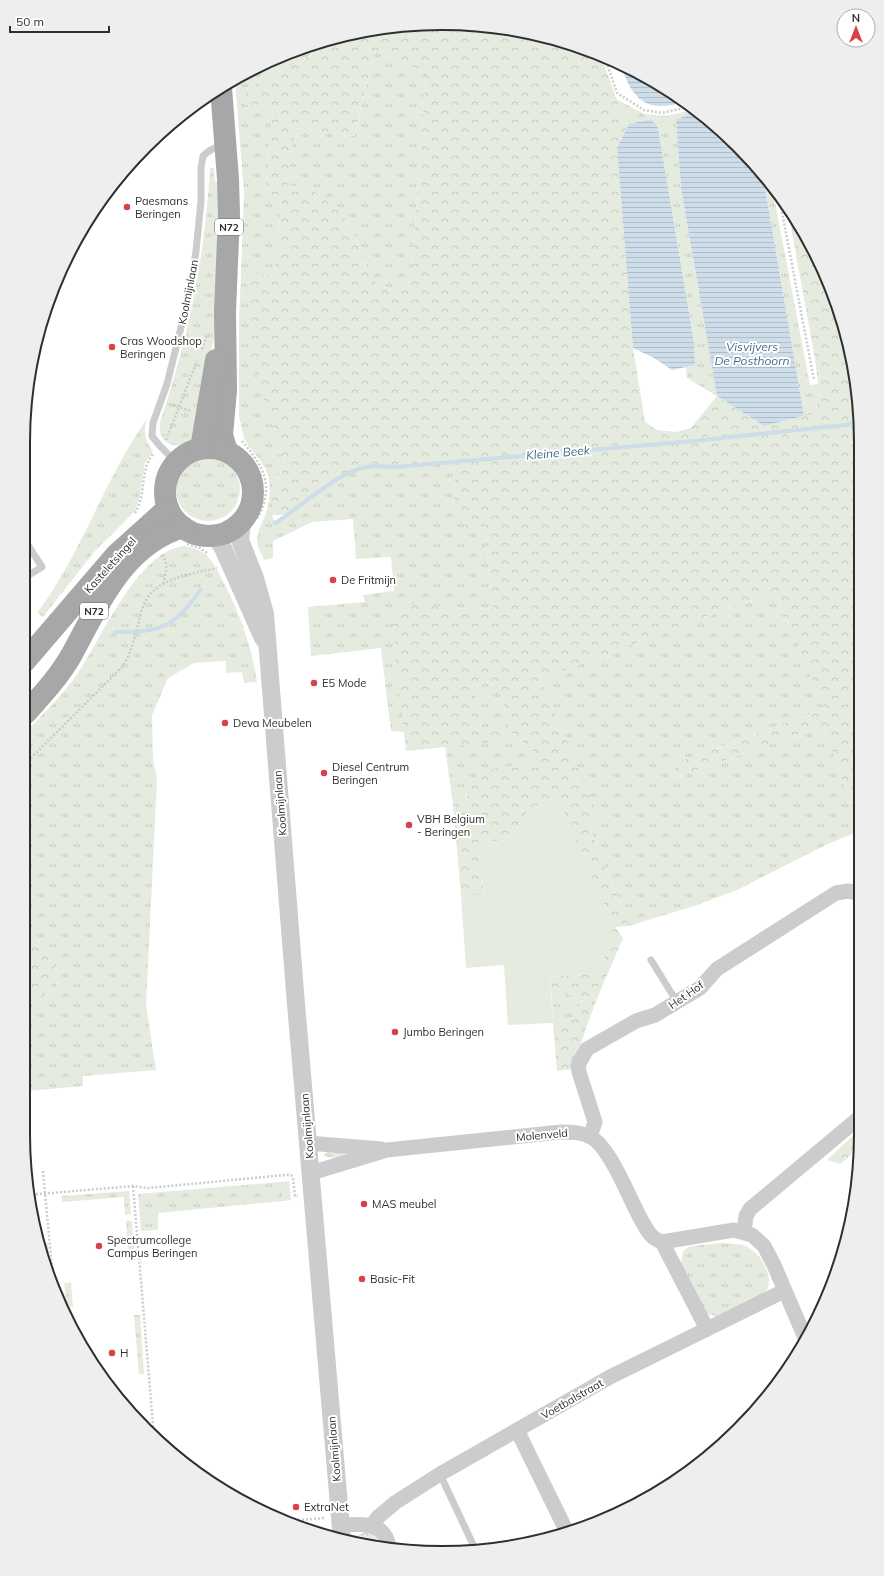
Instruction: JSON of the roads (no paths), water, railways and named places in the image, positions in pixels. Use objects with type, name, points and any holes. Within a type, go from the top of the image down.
[{"type":"main road","name":"N72","points":[[220,95],[229,214],[225,312],[226,390],[222,435],[227,451]]},
{"type":"main road","name":"N72","points":[[201,448],[207,406],[225,312]]},
{"type":"main road","points":[[214,447],[227,451],[239,458],[248,469],[253,483],[254,497],[250,511],[242,522],[213,546],[198,535],[187,536],[174,519],[168,508],[164,492],[168,476],[176,462],[187,453],[201,448],[214,447]]},
{"type":"main road","name":"Kasteletsingel","points":[[30,655],[116,555],[168,508]]},
{"type":"main road","name":"Kasteletsingel","points":[[30,709],[51,686],[71,655],[105,592],[128,563],[152,542],[169,531],[187,536]]},
{"type":"street","name":"Koolmijnlaan","points":[[242,522],[240,540],[255,578],[265,614],[341,1527]]},
{"type":"street","name":"Koolmijnlaan","points":[[213,546],[223,548],[267,647]]},
{"type":"street","name":"Het Hof","points":[[590,1137],[595,1122],[578,1065],[587,1049],[636,1021],[655,1015],[700,988],[717,969],[836,893],[849,891],[854,892]]},
{"type":"street","points":[[744,1232],[746,1216],[750,1209],[854,1122]]},
{"type":"street","name":"Molenveld","points":[[388,1150],[561,1132],[574,1132],[590,1137],[598,1142],[606,1152],[651,1236],[662,1242],[707,1329]]},
{"type":"street","points":[[308,1143],[388,1150]]},
{"type":"street","points":[[311,1173],[388,1150]]},
{"type":"street","points":[[662,1242],[734,1230],[744,1232],[757,1238],[764,1246],[803,1333]]},
{"type":"street","name":"Voetbalstraat","points":[[372,1526],[378,1517],[396,1502],[440,1474],[610,1377],[784,1290]]},
{"type":"street","points":[[517,1430],[565,1527]]},
{"type":"street","points":[[341,1527],[359,1524],[372,1526],[381,1530],[386,1537],[387,1542]]},
{"type":"lane","name":"Koolmijnlaan","points":[[176,462],[152,436],[153,423],[167,384],[190,291],[201,201],[201,168],[203,156],[208,151],[225,143]]},
{"type":"lane","points":[[30,548],[42,567],[30,574]]},
{"type":"lane","points":[[651,960],[677,1002]]},
{"type":"lane","points":[[440,1474],[473,1545]]},
{"type":"water","points":[[623,72],[677,104],[661,106],[645,103],[634,93],[626,80]]},
{"type":"water","name":"Visvijvers De Posthoorn","points":[[692,114],[714,132],[752,170],[765,186],[804,416],[764,426],[717,396],[681,188],[676,120]]},
{"type":"water","points":[[651,119],[658,128],[694,342],[695,365],[672,370],[654,358],[633,348],[617,148],[629,124]]},
{"type":"waterway","name":"Kleine Beek","points":[[275,523],[331,483],[355,470],[367,467],[395,467],[694,441],[853,423]]},
{"type":"waterway","name":"Kleine Beek","points":[[115,632],[143,631],[155,629],[165,625],[174,620],[183,612],[201,589]]},
{"type":"place","name":"Paesmans Beringen","points":[[127,207]]},
{"type":"place","name":"Cras Woodshop Beringen","points":[[112,347]]},
{"type":"place","name":"De Fritmijn","points":[[333,580]]},
{"type":"place","name":"E5 Mode","points":[[314,683]]},
{"type":"place","name":"Deva Meubelen","points":[[225,723]]},
{"type":"place","name":"Diesel Centrum Beringen","points":[[324,773]]},
{"type":"place","name":"VBH Belgium - Beringen","points":[[409,825]]},
{"type":"place","name":"Jumbo Beringen","points":[[395,1032]]},
{"type":"place","name":"MAS meubel","points":[[364,1204]]},
{"type":"place","name":"Spectrumcollege Campus Beringen","points":[[99,1246]]},
{"type":"place","name":"Basic-Fit","points":[[362,1279]]},
{"type":"place","name":"H","points":[[112,1353]]},
{"type":"place","name":"ExtraNet","points":[[296,1507]]}]
